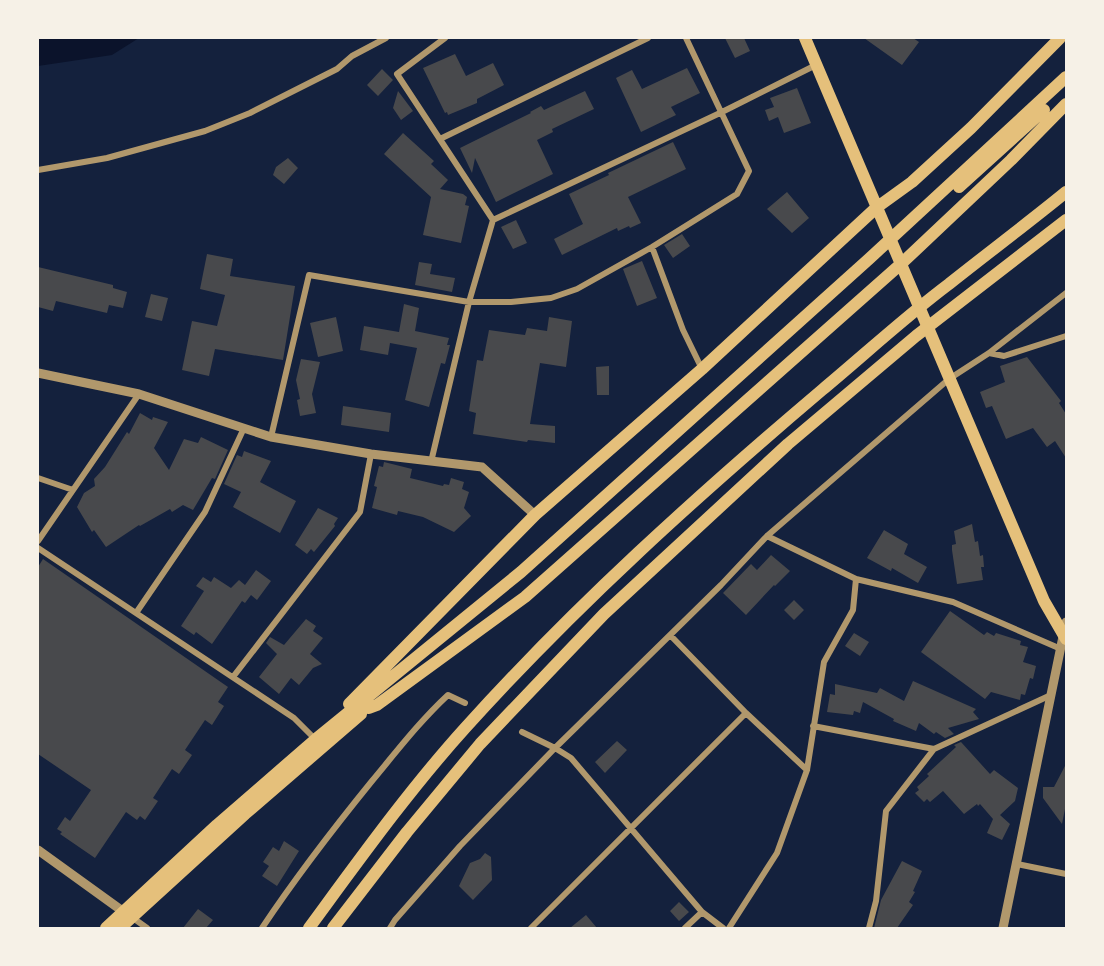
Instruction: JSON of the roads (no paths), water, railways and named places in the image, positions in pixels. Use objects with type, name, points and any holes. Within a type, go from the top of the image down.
[{"type":"highway","points":[[805,38],[1044,601],[1064,641]]},
{"type":"highway","points":[[328,730],[328,724],[535,515],[702,369],[876,208],[912,182],[971,128],[1060,38]]},
{"type":"highway","points":[[105,928],[128,915],[161,890],[245,814],[524,577],[912,224],[1066,77]]},
{"type":"highway","points":[[912,224],[1012,141],[1066,88]]},
{"type":"highway","points":[[369,708],[377,705],[525,597],[902,263],[1011,160],[1066,104]]},
{"type":"highway","points":[[309,928],[391,816],[464,729],[532,656],[654,536],[752,449],[906,319],[1066,192]]},
{"type":"highway","points":[[333,928],[407,832],[480,744],[604,614],[788,444],[916,336],[1066,220]]},
{"type":"highway","points":[[120,928],[128,915],[217,825],[328,730],[521,572],[871,261]]},
{"type":"street","points":[[38,170],[107,158],[205,131],[250,112],[337,69],[352,56],[386,38]]},
{"type":"street","points":[[446,38],[397,74],[493,220]]},
{"type":"street","points":[[440,139],[648,38]]},
{"type":"street","points":[[271,437],[309,275],[469,302],[511,302],[551,298],[577,289],[652,247],[738,194],[749,171],[686,38]]},
{"type":"street","points":[[431,462],[469,302],[493,220],[816,65]]},
{"type":"street","points":[[652,247],[683,330],[702,369]]},
{"type":"street","points":[[390,928],[460,846],[555,747],[721,585],[767,536],[949,379],[989,353],[1066,293]]},
{"type":"street","points":[[989,353],[1004,356],[1066,336]]},
{"type":"street","points":[[38,373],[139,394],[271,437],[371,454],[482,467],[535,515]]},
{"type":"street","points":[[38,541],[139,394]]},
{"type":"street","points":[[136,613],[205,513],[244,428]]},
{"type":"street","points":[[233,677],[360,513],[371,454]]},
{"type":"street","points":[[38,478],[73,490]]},
{"type":"street","points":[[767,536],[856,579],[953,603],[1064,641]]},
{"type":"street","points":[[38,548],[294,718],[316,740]]},
{"type":"street","points":[[729,928],[777,853],[807,770],[825,662],[853,610],[856,579]]},
{"type":"street","points":[[1003,928],[1064,641],[1066,622]]},
{"type":"street","points":[[669,635],[746,713],[807,770]]},
{"type":"street","points":[[262,928],[292,882],[425,716],[448,694],[465,703]]},
{"type":"street","points":[[869,928],[876,901],[886,811],[934,749],[1052,695]]},
{"type":"street","points":[[531,928],[746,713]]},
{"type":"street","points":[[813,726],[934,749]]},
{"type":"street","points":[[522,732],[555,747],[571,758],[702,912],[723,928]]},
{"type":"street","points":[[38,850],[147,928]]},
{"type":"street","points":[[1017,864],[1066,874]]},
{"type":"street","points":[[684,928],[702,912]]},
{"type":"water","points":[[38,38],[139,38],[112,55],[38,66]]}]
